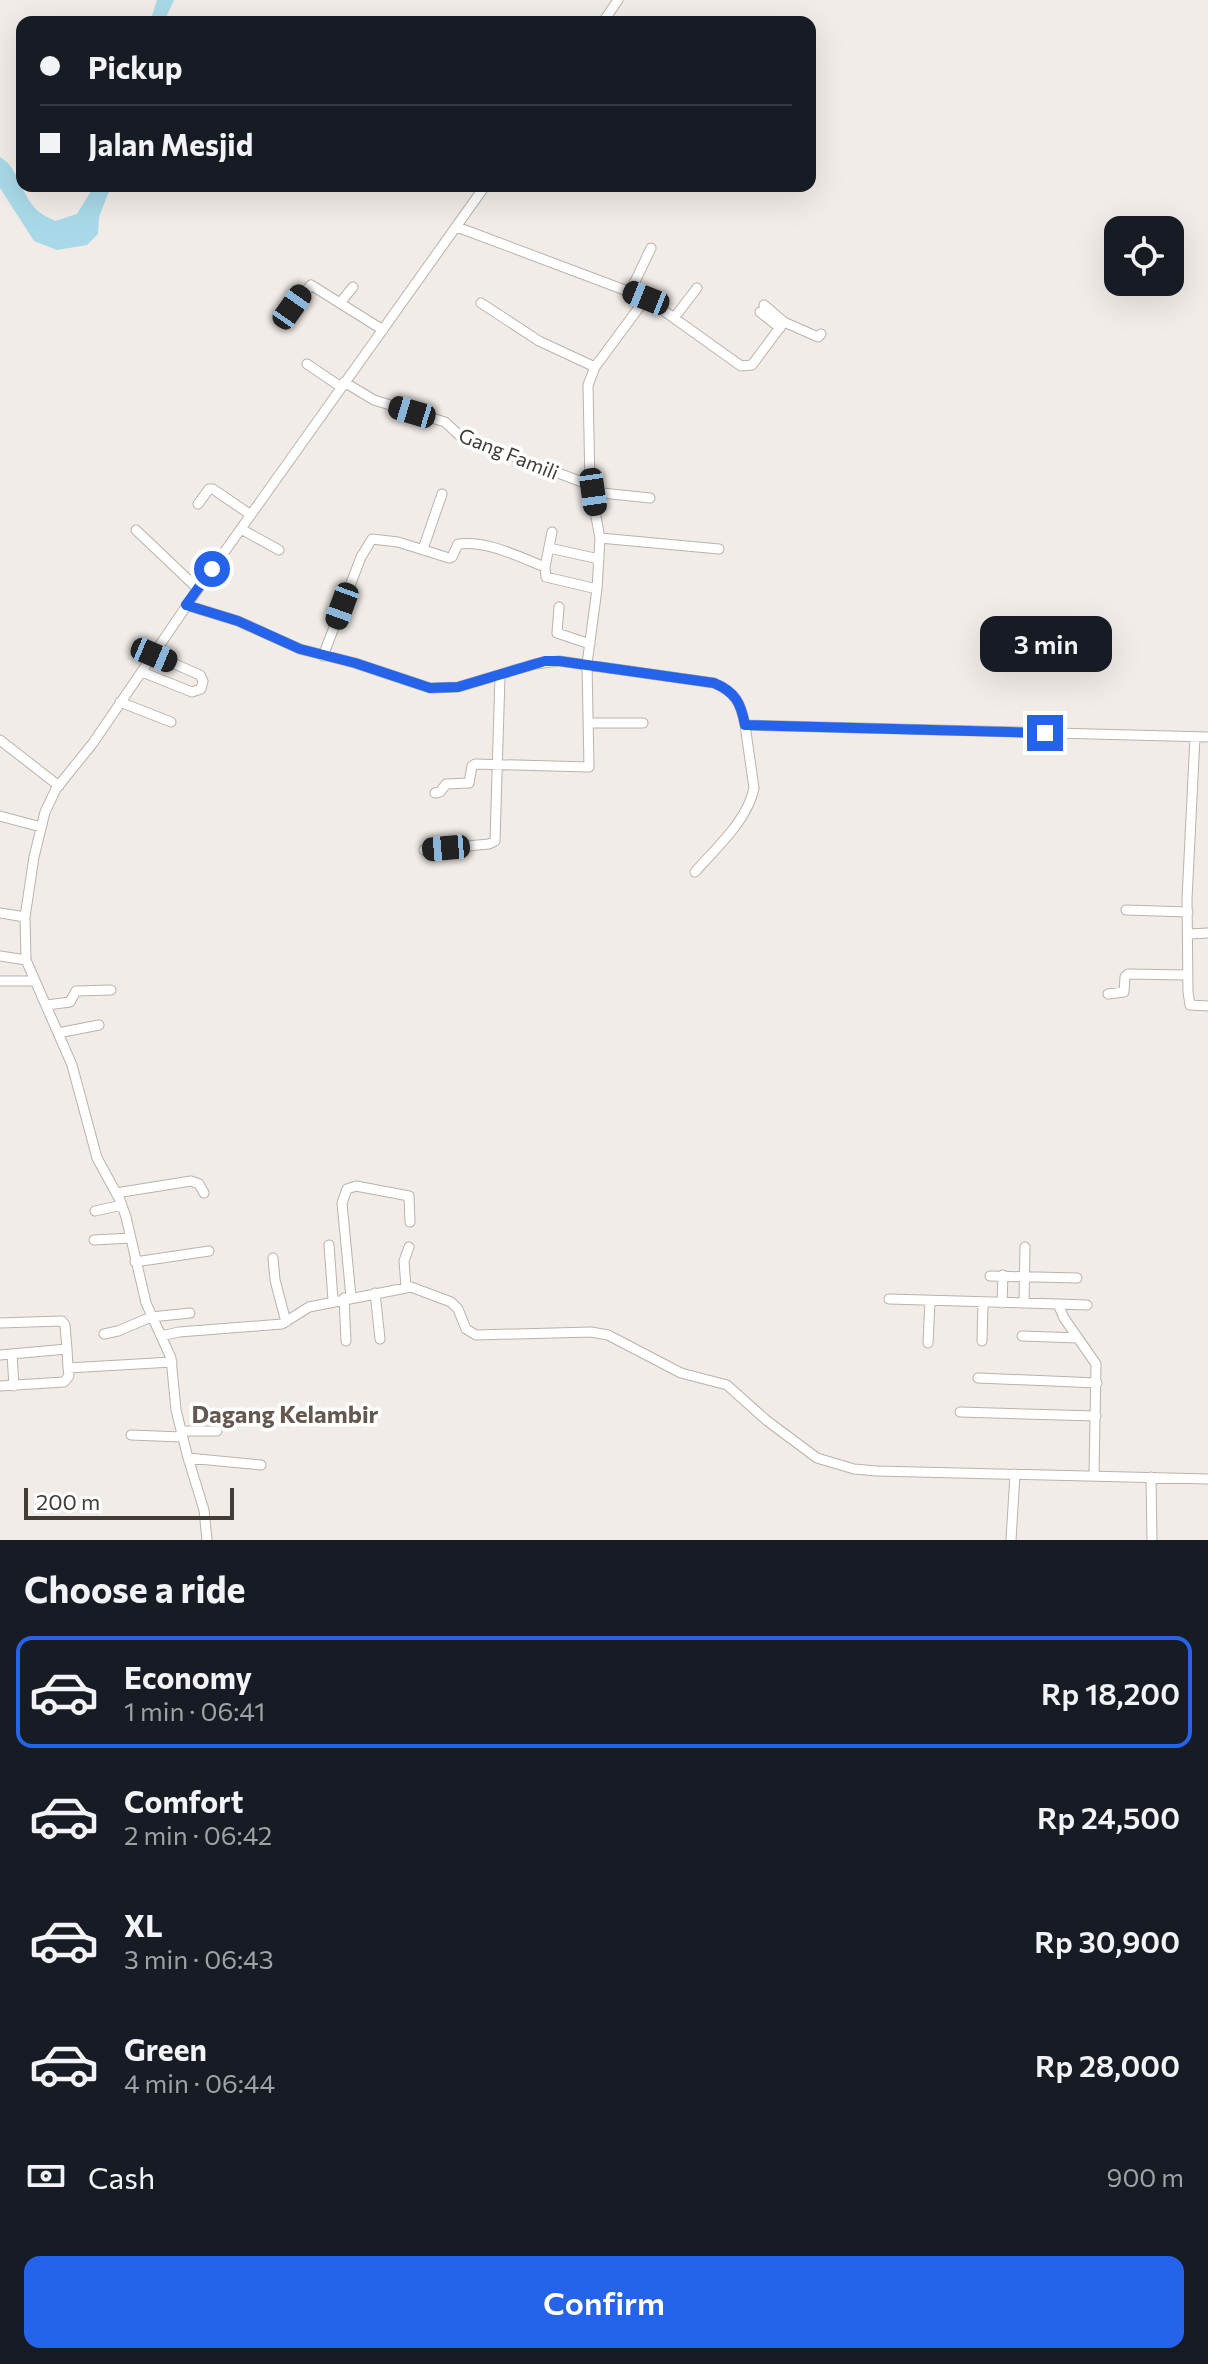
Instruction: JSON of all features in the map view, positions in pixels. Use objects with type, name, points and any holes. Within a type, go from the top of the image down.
[{"type":"street","points":[[207,1540],[204,1510],[181,1434],[172,1362],[151,1317],[122,1205],[97,1158],[76,1076],[26,960],[25,917],[41,827],[48,803],[59,786],[93,743],[186,605],[481,192]]},
{"type":"street","points":[[457,227],[646,298],[745,367],[752,365],[782,325]]},
{"type":"street","points":[[630,292],[651,248]]},
{"type":"street","points":[[292,307],[310,285],[383,330]]},
{"type":"street","points":[[340,303],[353,287]]},
{"type":"street","points":[[674,318],[697,288]]},
{"type":"street","points":[[435,793],[446,784],[469,783],[473,764],[589,767],[587,664],[600,538],[591,489],[588,385],[595,367],[646,298]]},
{"type":"street","points":[[481,303],[539,341],[595,367]]},
{"type":"street","points":[[762,308],[782,325],[818,337],[821,334]]},
{"type":"street","name":"Gang Famili","points":[[307,364],[374,400],[445,422],[460,436],[591,489],[650,498]]},
{"type":"street","points":[[198,504],[210,489],[251,515]]},
{"type":"street","points":[[423,549],[442,494]]},
{"type":"street","points":[[241,529],[279,550]]},
{"type":"street","points":[[136,530],[198,589]]},
{"type":"street","points":[[552,532],[546,577],[597,589]]},
{"type":"street","points":[[600,538],[719,549]]},
{"type":"street","points":[[323,656],[370,540],[387,540],[451,558],[458,544],[468,543],[503,551],[545,567]]},
{"type":"street","points":[[549,548],[599,559]]},
{"type":"street","points":[[186,605],[238,621],[281,643],[438,689],[458,687],[545,661],[587,664],[714,683],[740,702],[754,788],[752,797],[723,840],[695,872]]},
{"type":"street","points":[[559,607],[557,633],[590,644]]},
{"type":"street","points":[[142,672],[192,692],[201,689],[200,675],[154,655]]},
{"type":"street","points":[[424,850],[493,843],[496,836],[500,676]]},
{"type":"street","points":[[120,702],[171,722]]},
{"type":"street","points":[[589,723],[643,723]]},
{"type":"street","points":[[745,725],[1208,737]]},
{"type":"street","points":[[1195,737],[1187,975],[1190,1005],[1208,1006]]},
{"type":"street","points":[[0,740],[59,786]]},
{"type":"street","points":[[0,816],[41,827]]},
{"type":"street","points":[[1126,910],[1188,912]]},
{"type":"street","points":[[0,913],[25,917]]},
{"type":"street","points":[[1189,934],[1208,933]]},
{"type":"street","points":[[0,956],[26,960]]},
{"type":"street","points":[[1108,994],[1124,992],[1126,975],[1187,975]]},
{"type":"street","points":[[0,981],[35,981]]},
{"type":"street","points":[[47,1005],[70,1002],[76,991],[111,990]]},
{"type":"street","points":[[58,1033],[99,1025]]},
{"type":"street","points":[[116,1193],[191,1181],[199,1184],[204,1193]]},
{"type":"street","points":[[346,1341],[342,1203],[347,1189],[356,1186],[409,1196],[410,1222]]},
{"type":"street","points":[[95,1211],[122,1205]]},
{"type":"street","points":[[94,1240],[131,1238]]},
{"type":"street","points":[[329,1245],[343,1298]]},
{"type":"street","points":[[406,1287],[404,1261],[409,1247]]},
{"type":"street","points":[[1024,1303],[1025,1247]]},
{"type":"street","points":[[135,1262],[209,1251]]},
{"type":"street","points":[[273,1258],[275,1280],[286,1322]]},
{"type":"street","points":[[1002,1303],[1003,1275]]},
{"type":"street","points":[[990,1276],[1077,1278]]},
{"type":"street","points":[[161,1336],[286,1322],[309,1307],[343,1298],[406,1287],[419,1288],[451,1302],[458,1309],[466,1329],[476,1335],[604,1333],[681,1373],[727,1385],[806,1451],[827,1462],[869,1471],[1208,1479]]},
{"type":"street","points":[[375,1293],[380,1339]]},
{"type":"street","points":[[889,1299],[1087,1305]]},
{"type":"street","points":[[928,1343],[930,1301]]},
{"type":"street","points":[[982,1341],[983,1303]]},
{"type":"street","points":[[1058,1304],[1096,1364],[1094,1476]]},
{"type":"street","points":[[104,1334],[151,1317],[190,1313]]},
{"type":"street","points":[[0,1323],[62,1321],[65,1325],[69,1376],[64,1382],[0,1386]]},
{"type":"street","points":[[1022,1336],[1078,1338]]},
{"type":"street","points":[[0,1355],[67,1349]]},
{"type":"street","points":[[12,1354],[14,1386]]},
{"type":"street","points":[[68,1368],[172,1362]]},
{"type":"street","points":[[978,1378],[1097,1383]]},
{"type":"street","points":[[960,1412],[1096,1416]]},
{"type":"street","points":[[131,1435],[217,1431]]},
{"type":"street","points":[[187,1456],[261,1465]]},
{"type":"street","points":[[1011,1540],[1015,1474]]},
{"type":"street","points":[[1151,1477],[1152,1540]]},
{"type":"water","points":[[157,0],[174,0],[167,16],[152,16]]},
{"type":"water","points":[[0,157],[16,176],[16,192],[25,192],[32,205],[55,221],[77,214],[90,192],[109,192],[99,217],[98,234],[87,245],[57,250],[34,241],[0,188]]},
{"type":"district","name":"Dagang Kelambir","points":[[285,1413]]},
{"type":"route","points":[[212,569],[186,605],[238,621],[281,643],[430,688],[458,687],[545,661],[559,661],[703,680],[723,686],[740,702],[745,725],[1045,733]]}]
